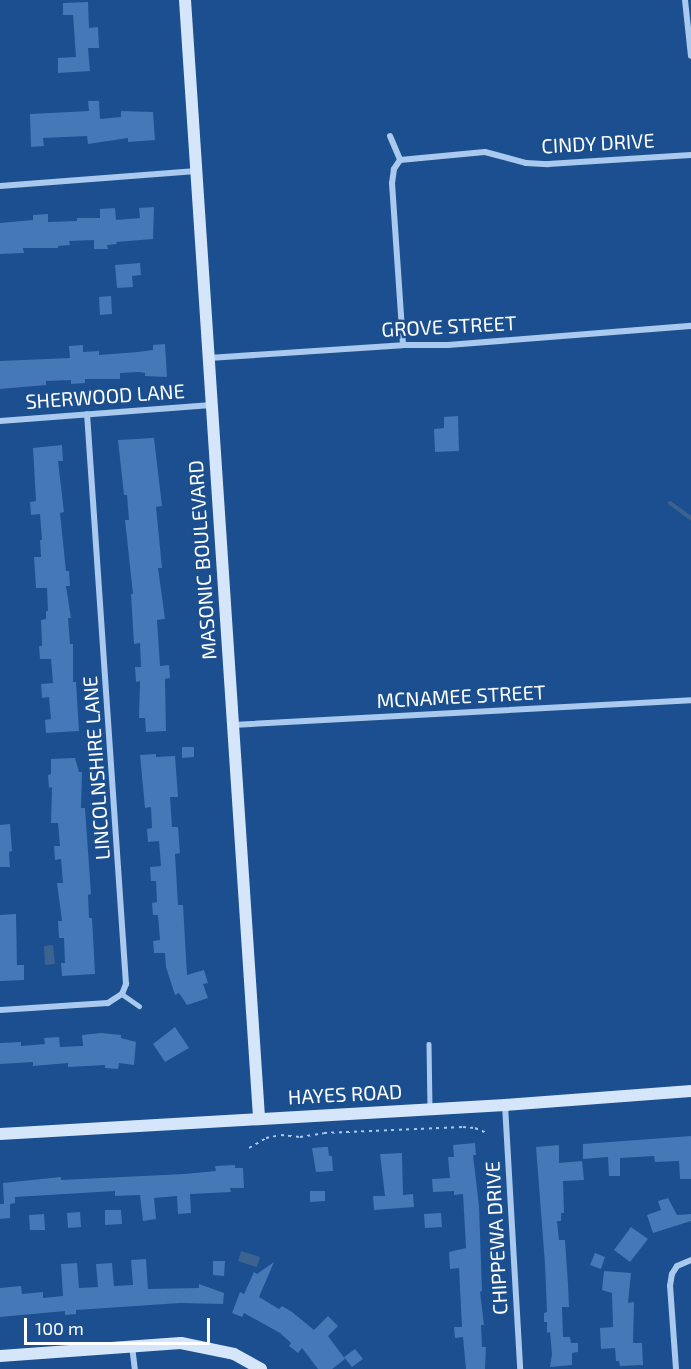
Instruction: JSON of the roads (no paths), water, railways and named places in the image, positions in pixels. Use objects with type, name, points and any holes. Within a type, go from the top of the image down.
[{"type":"street","name":"MASONIC BOULEVARD","points":[[185,0],[259,1118]]},
{"type":"street","points":[[685,0],[691,56]]},
{"type":"street","points":[[390,136],[400,160],[394,169],[392,183],[403,345]]},
{"type":"street","name":"CINDY DRIVE","points":[[400,160],[485,152],[539,164],[691,155]]},
{"type":"street","points":[[0,186],[196,171]]},
{"type":"street","name":"GROVE STREET","points":[[209,358],[403,345],[448,345],[691,326]]},
{"type":"street","name":"SHERWOOD LANE","points":[[0,421],[212,405]]},
{"type":"street","name":"LINCOLNSHIRE LANE","points":[[87,414],[127,973],[122,994]]},
{"type":"street","name":"MCNAMEE STREET","points":[[233,725],[691,700]]},
{"type":"street","points":[[0,1010],[108,1003],[122,994]]},
{"type":"street","name":"HAYES ROAD","points":[[0,1134],[505,1105],[691,1091]]},
{"type":"street","name":"CHIPPEWA DRIVE","points":[[505,1105],[520,1369]]},
{"type":"street","points":[[676,1369],[670,1286],[672,1274],[677,1266],[691,1260]]},
{"type":"street","points":[[0,1356],[132,1346],[197,1345],[234,1354],[261,1369]]},
{"type":"street","points":[[132,1346],[135,1369]]},
{"type":"lane","points":[[122,994],[139,1006]]},
{"type":"lane","points":[[429,1044],[430,1109]]},
{"type":"water","points":[[53,945],[55,964],[45,965],[44,946]]},
{"type":"water","points":[[241,1251],[260,1257],[257,1267],[238,1261]]},
{"type":"waterway","points":[[670,503],[691,518]]}]
